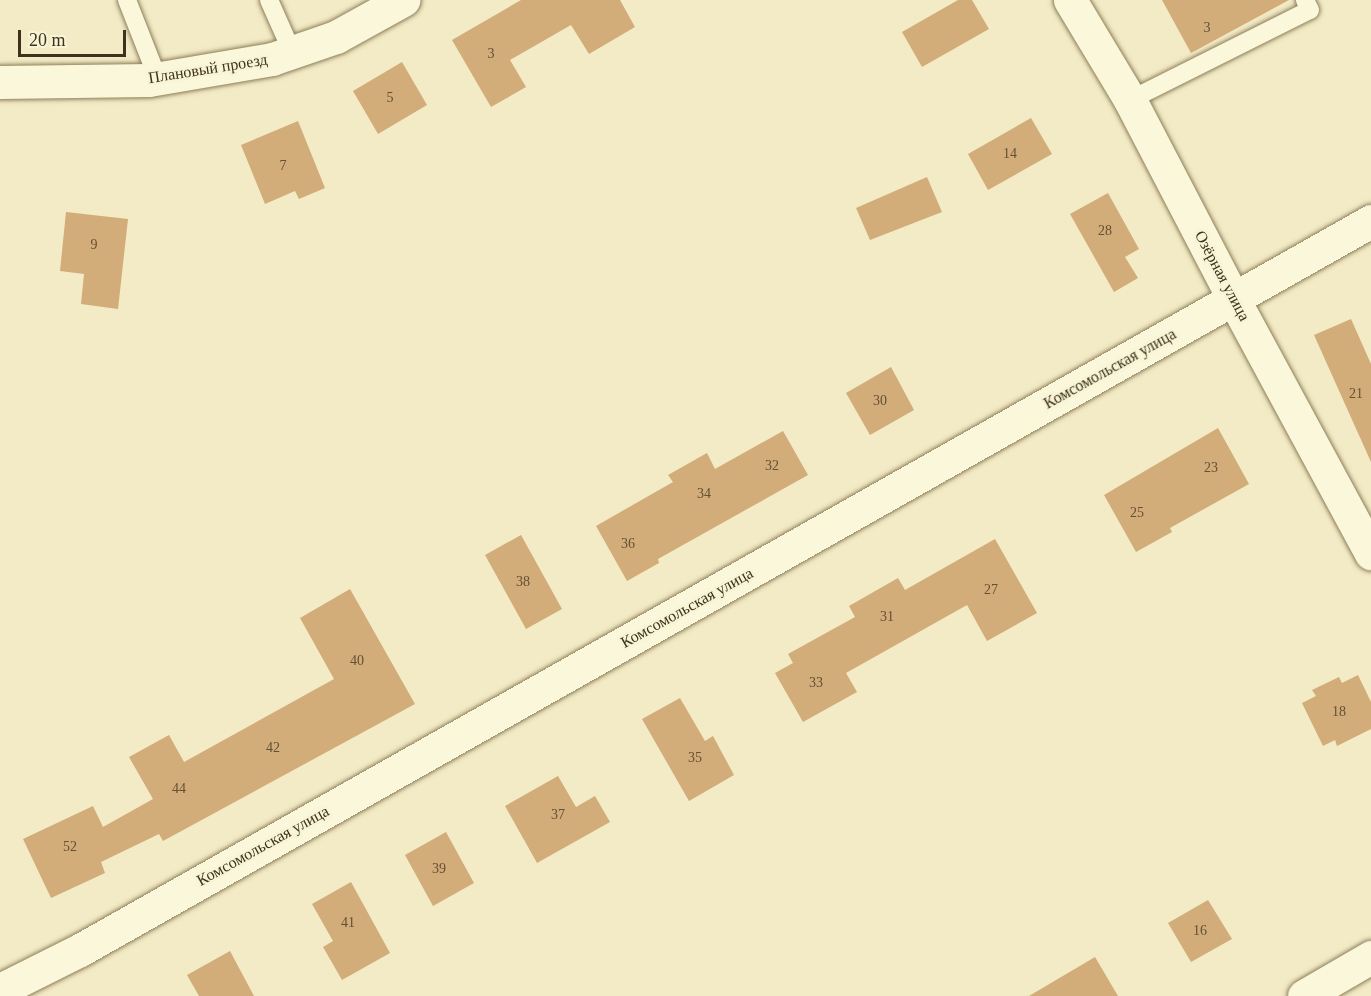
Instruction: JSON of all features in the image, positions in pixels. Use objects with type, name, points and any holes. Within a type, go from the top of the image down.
[{"type":"street","name":"Плановый проезд","points":[[0,82],[158,79],[272,60],[336,37],[403,0]]},
{"type":"street","name":"Озёрная улица","points":[[1070,0],[1130,100],[1234,300],[1371,553]]},
{"type":"street","name":"Комсомольская улица","points":[[0,990],[80,950],[1371,221]]},
{"type":"street","points":[[1304,996],[1371,957]]},
{"type":"lane","points":[[127,0],[158,79]]},
{"type":"lane","points":[[269,0],[292,52]]},
{"type":"lane","points":[[1130,100],[1310,10],[1305,0]]},
{"type":"building","points":[[521,0],[620,0],[635,27],[589,54],[571,25],[510,60],[526,87],[491,107],[452,40]]},
{"type":"building","points":[[958,0],[972,0],[989,29],[922,67],[902,32]]},
{"type":"building","points":[[1162,0],[1289,0],[1191,53]]},
{"type":"building","points":[[402,62],[427,105],[378,134],[353,91]]},
{"type":"building","points":[[1031,118],[1052,154],[988,190],[968,154]]},
{"type":"building","points":[[298,121],[325,188],[299,199],[295,191],[265,204],[241,145]]},
{"type":"building","points":[[927,177],[942,212],[870,240],[856,208]]},
{"type":"building","points":[[1108,193],[1139,249],[1125,257],[1138,278],[1114,292],[1070,214]]},
{"type":"building","points":[[66,212],[128,219],[118,309],[81,304],[84,274],[60,271]]},
{"type":"building","points":[[1351,319],[1371,364],[1371,462],[1314,335]]},
{"type":"building","points":[[891,367],[914,410],[870,435],[846,393]]},
{"type":"building","points":[[1218,428],[1249,484],[1170,528],[1172,532],[1136,552],[1104,495]]},
{"type":"building","points":[[783,431],[808,475],[658,559],[659,563],[627,581],[596,526],[673,482],[668,475],[707,453],[715,469]]},
{"type":"building","points":[[521,535],[562,609],[526,629],[485,555]]},
{"type":"building","points":[[995,539],[1037,613],[987,641],[967,605],[846,673],[857,692],[803,722],[775,673],[793,663],[788,654],[855,617],[849,606],[898,578],[905,590]]},
{"type":"building","points":[[350,589],[415,704],[163,841],[159,834],[101,862],[105,873],[51,898],[23,839],[93,806],[103,827],[153,799],[129,757],[169,735],[184,762],[334,679],[300,618]]},
{"type":"building","points":[[1358,675],[1371,702],[1371,729],[1337,746],[1335,740],[1323,746],[1302,703],[1316,696],[1312,690],[1339,677],[1342,683]]},
{"type":"building","points":[[680,698],[705,741],[713,736],[734,775],[689,801],[642,719]]},
{"type":"building","points":[[558,776],[576,807],[595,796],[610,822],[537,863],[505,806]]},
{"type":"building","points":[[446,832],[474,883],[433,906],[405,855]]},
{"type":"building","points":[[351,882],[390,953],[342,980],[323,947],[333,941],[312,904]]},
{"type":"building","points":[[1208,900],[1232,939],[1191,962],[1168,923]]},
{"type":"building","points":[[230,951],[254,996],[199,996],[187,975]]},
{"type":"building","points":[[1095,957],[1118,996],[1029,996]]}]
